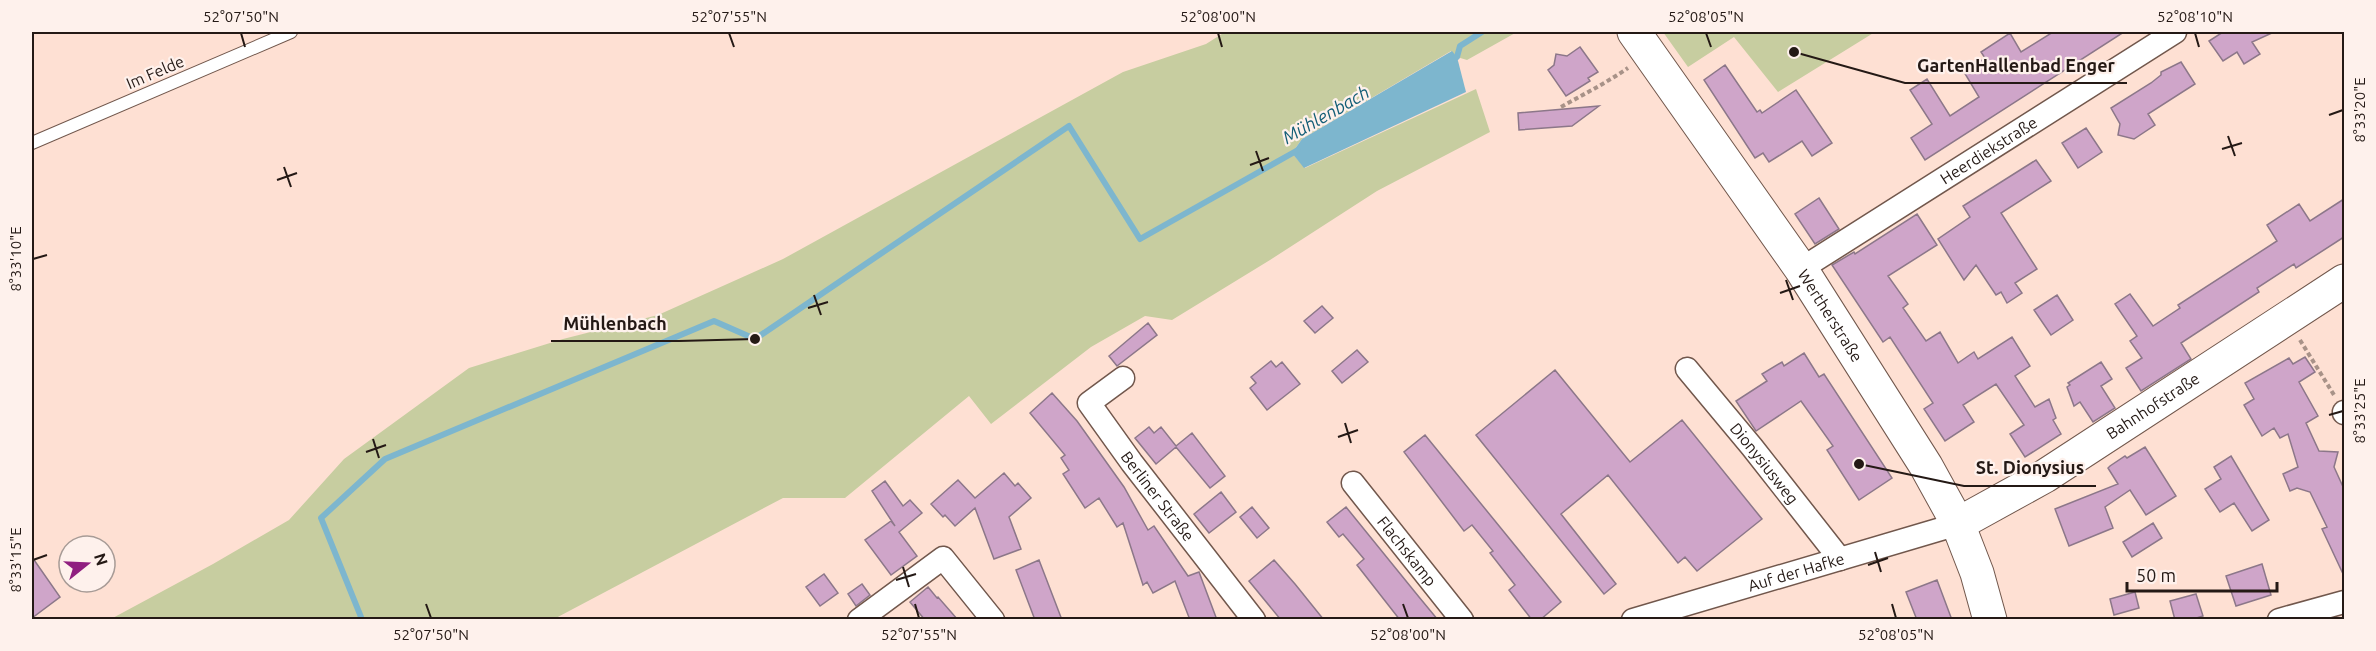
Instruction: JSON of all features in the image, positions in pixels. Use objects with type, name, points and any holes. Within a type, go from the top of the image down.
[{"type":"main road","name":"Wertherstraße","points":[[1642,43],[1801,269],[1926,466],[1958,524],[1977,573],[1990,620]]},
{"type":"main road","name":"Bahnhofstraße","points":[[1958,524],[2045,476],[2344,281]]},
{"type":"street","name":"Heerdiekstraße","points":[[1801,269],[2175,32]]},
{"type":"street","name":"Dionysiusweg","points":[[1687,369],[1752,447],[1840,560]]},
{"type":"street","name":"Berliner Straße","points":[[1123,378],[1089,403],[1132,463],[1244,604],[1254,620]]},
{"type":"street","name":"Flachskamp","points":[[1353,483],[1462,620]]},
{"type":"street","name":"Auf der Hafke","points":[[1633,620],[1676,613],[1958,524]]},
{"type":"street","points":[[859,620],[943,558],[993,620]]},
{"type":"street","points":[[2279,620],[2344,602]]},
{"type":"lane","name":"Im Felde","points":[[32,143],[291,32]]},
{"type":"path","points":[[1561,107],[1589,90],[1599,87],[1642,43]]},
{"type":"path","points":[[2287,319],[2344,412]]},
{"type":"green space","points":[[1225,32],[1517,32],[1467,60],[1457,57],[1451,51],[1302,139],[1292,153],[1305,168],[1476,89],[1490,132],[1377,191],[1172,320],[1145,316],[1091,347],[991,424],[969,396],[845,498],[783,498],[554,619],[109,620],[289,520],[344,459],[469,368],[563,339],[658,315],[783,259],[1123,72],[1206,44]]},
{"type":"green space","points":[[1663,32],[1875,32],[1778,92],[1734,37],[1688,67]]},
{"type":"water","points":[[1452,51],[1457,57],[1466,92],[1304,168],[1292,153],[1302,139]]},
{"type":"building","points":[[2053,32],[2124,32],[1925,160],[1911,138],[1932,124],[1910,90],[1927,79],[1950,116],[1979,97],[1964,72],[1985,58],[1981,52],[2010,33],[2021,52]]},
{"type":"building","points":[[2223,32],[2274,32],[2252,42],[2260,54],[2244,64],[2237,52],[2223,61],[2209,41]]},
{"type":"building","points":[[1580,47],[1598,72],[1588,78],[1590,81],[1566,96],[1548,70],[1554,65],[1556,54],[1567,56]]},
{"type":"building","points":[[2181,62],[2195,84],[2148,114],[2155,125],[2134,139],[2118,135],[2120,124],[2111,108],[2151,83],[2161,75],[2161,72]]},
{"type":"building","points":[[1725,65],[1757,112],[1760,110],[1762,113],[1796,90],[1832,143],[1812,156],[1802,141],[1769,162],[1763,153],[1755,158],[1704,80]]},
{"type":"building","points":[[1599,106],[1572,126],[1519,130],[1518,113]]},
{"type":"building","points":[[2086,128],[2102,152],[2078,168],[2062,143]]},
{"type":"building","points":[[2036,160],[2051,181],[2001,213],[2037,269],[2015,283],[2022,293],[2007,303],[2001,292],[1996,295],[1976,265],[1964,280],[1938,239],[1970,217],[1963,206]]},
{"type":"building","points":[[1819,198],[1839,229],[1815,244],[1795,214]]},
{"type":"building","points":[[2344,199],[2344,237],[2296,268],[2294,264],[2257,288],[2259,292],[2181,343],[2191,359],[2141,391],[2126,368],[2142,358],[2130,341],[2137,336],[2115,304],[2130,294],[2153,326],[2180,308],[2178,305],[2277,241],[2267,225],[2299,204],[2310,221]]},
{"type":"building","points":[[1917,214],[1937,245],[1888,276],[1908,304],[1903,308],[1926,341],[1940,332],[1958,363],[1974,352],[1978,359],[2012,337],[2030,366],[2015,376],[2035,407],[2049,399],[2056,418],[2053,420],[2061,434],[2025,457],[2010,434],[2024,425],[1996,384],[1963,405],[1974,422],[1945,441],[1924,409],[1933,403],[1890,337],[1883,342],[1832,265],[1854,252],[1855,254]]},
{"type":"building","points":[[2057,295],[2073,320],[2051,335],[2034,310]]},
{"type":"building","points":[[1322,306],[1333,318],[1315,333],[1304,321]]},
{"type":"building","points":[[1148,323],[1157,335],[1117,366],[1109,356]]},
{"type":"building","points":[[1357,350],[1368,362],[1342,383],[1332,371]]},
{"type":"building","points":[[1804,353],[1819,377],[1824,374],[1892,478],[1859,500],[1827,450],[1833,446],[1801,401],[1756,431],[1736,401],[1767,381],[1762,374],[1782,362],[1784,366]]},
{"type":"building","points":[[2305,357],[2315,372],[2299,382],[2318,416],[2306,423],[2319,451],[2338,452],[2334,467],[2344,489],[2344,576],[2322,529],[2327,527],[2310,492],[2297,488],[2290,491],[2283,474],[2298,467],[2288,434],[2280,438],[2274,428],[2262,436],[2244,405],[2254,399],[2245,383],[2289,358],[2293,364]]},
{"type":"building","points":[[1271,361],[1276,367],[1282,362],[1300,384],[1267,410],[1250,388],[1256,383],[1251,377]]},
{"type":"building","points":[[2101,362],[2112,379],[2101,386],[2115,408],[2093,422],[2080,402],[2074,406],[2067,387],[2070,385],[2068,383]]},
{"type":"building","points":[[1555,370],[1630,462],[1682,420],[1762,519],[1697,571],[1685,557],[1678,563],[1608,475],[1561,514],[1616,584],[1604,594],[1476,435]]},
{"type":"building","points":[[1052,393],[1077,421],[1124,487],[1148,530],[1154,526],[1188,576],[1199,572],[1217,620],[1190,620],[1175,581],[1153,593],[1147,582],[1143,585],[1123,523],[1117,527],[1099,498],[1085,508],[1063,474],[1069,470],[1061,458],[1065,455],[1030,413]]},
{"type":"building","points":[[1149,427],[1154,433],[1161,427],[1176,446],[1192,433],[1225,476],[1210,488],[1176,447],[1156,464],[1135,438]]},
{"type":"building","points":[[1425,435],[1561,602],[1540,620],[1532,620],[1509,590],[1515,585],[1490,553],[1493,551],[1472,525],[1464,531],[1404,452]]},
{"type":"building","points":[[2145,447],[2176,496],[2146,515],[2130,490],[2105,507],[2113,528],[2069,546],[2055,509],[2118,484],[2108,468],[2125,456],[2127,458]]},
{"type":"building","points":[[2231,456],[2269,520],[2252,531],[2234,503],[2220,512],[2205,489],[2221,479],[2214,467]]},
{"type":"building","points":[[1004,473],[1015,486],[1018,483],[1031,498],[1009,517],[1021,549],[994,559],[975,508],[955,526],[931,504],[958,480],[975,498]]},
{"type":"building","points":[[885,481],[903,506],[910,500],[922,513],[899,532],[917,556],[891,575],[865,540],[891,521],[895,526],[872,491]]},
{"type":"building","points":[[1221,492],[1236,512],[1209,533],[1194,514]]},
{"type":"building","points":[[1252,507],[1269,528],[1257,538],[1240,517]]},
{"type":"building","points":[[1346,507],[1438,620],[1400,620],[1357,565],[1364,559],[1343,534],[1339,537],[1327,522]]},
{"type":"building","points":[[2153,523],[2162,538],[2132,557],[2123,542]]},
{"type":"building","points":[[32,557],[60,597],[32,618]]},
{"type":"building","points":[[1039,560],[1062,620],[1035,620],[1016,570]]},
{"type":"building","points":[[1274,560],[1324,620],[1281,620],[1249,581]]},
{"type":"building","points":[[2262,564],[2271,595],[2236,606],[2226,576]]},
{"type":"building","points":[[824,574],[838,593],[820,606],[806,587]]},
{"type":"building","points":[[1937,580],[1952,620],[1917,620],[1906,592]]},
{"type":"building","points":[[862,584],[870,595],[856,606],[848,594]]},
{"type":"building","points":[[928,587],[958,620],[925,620],[910,602]]},
{"type":"building","points":[[2135,592],[2139,608],[2114,615],[2110,599]]},
{"type":"building","points":[[2196,594],[2203,616],[2190,620],[2175,620],[2170,601]]},
{"type":"waterway","name":"Mühlenbach","points":[[1452,60],[1457,57],[1460,46],[1482,32]]},
{"type":"waterway","name":"Mühlenbach","points":[[359,620],[361,617],[321,518],[385,459],[714,321],[755,339],[1069,126],[1140,239],[1298,150]]},
{"type":"place","name":"GartenHallenbad Enger","points":[[1794,52]]},
{"type":"place","name":"Mühlenbach","points":[[755,339]]},
{"type":"place","name":"St. Dionysius","points":[[1859,464]]}]
